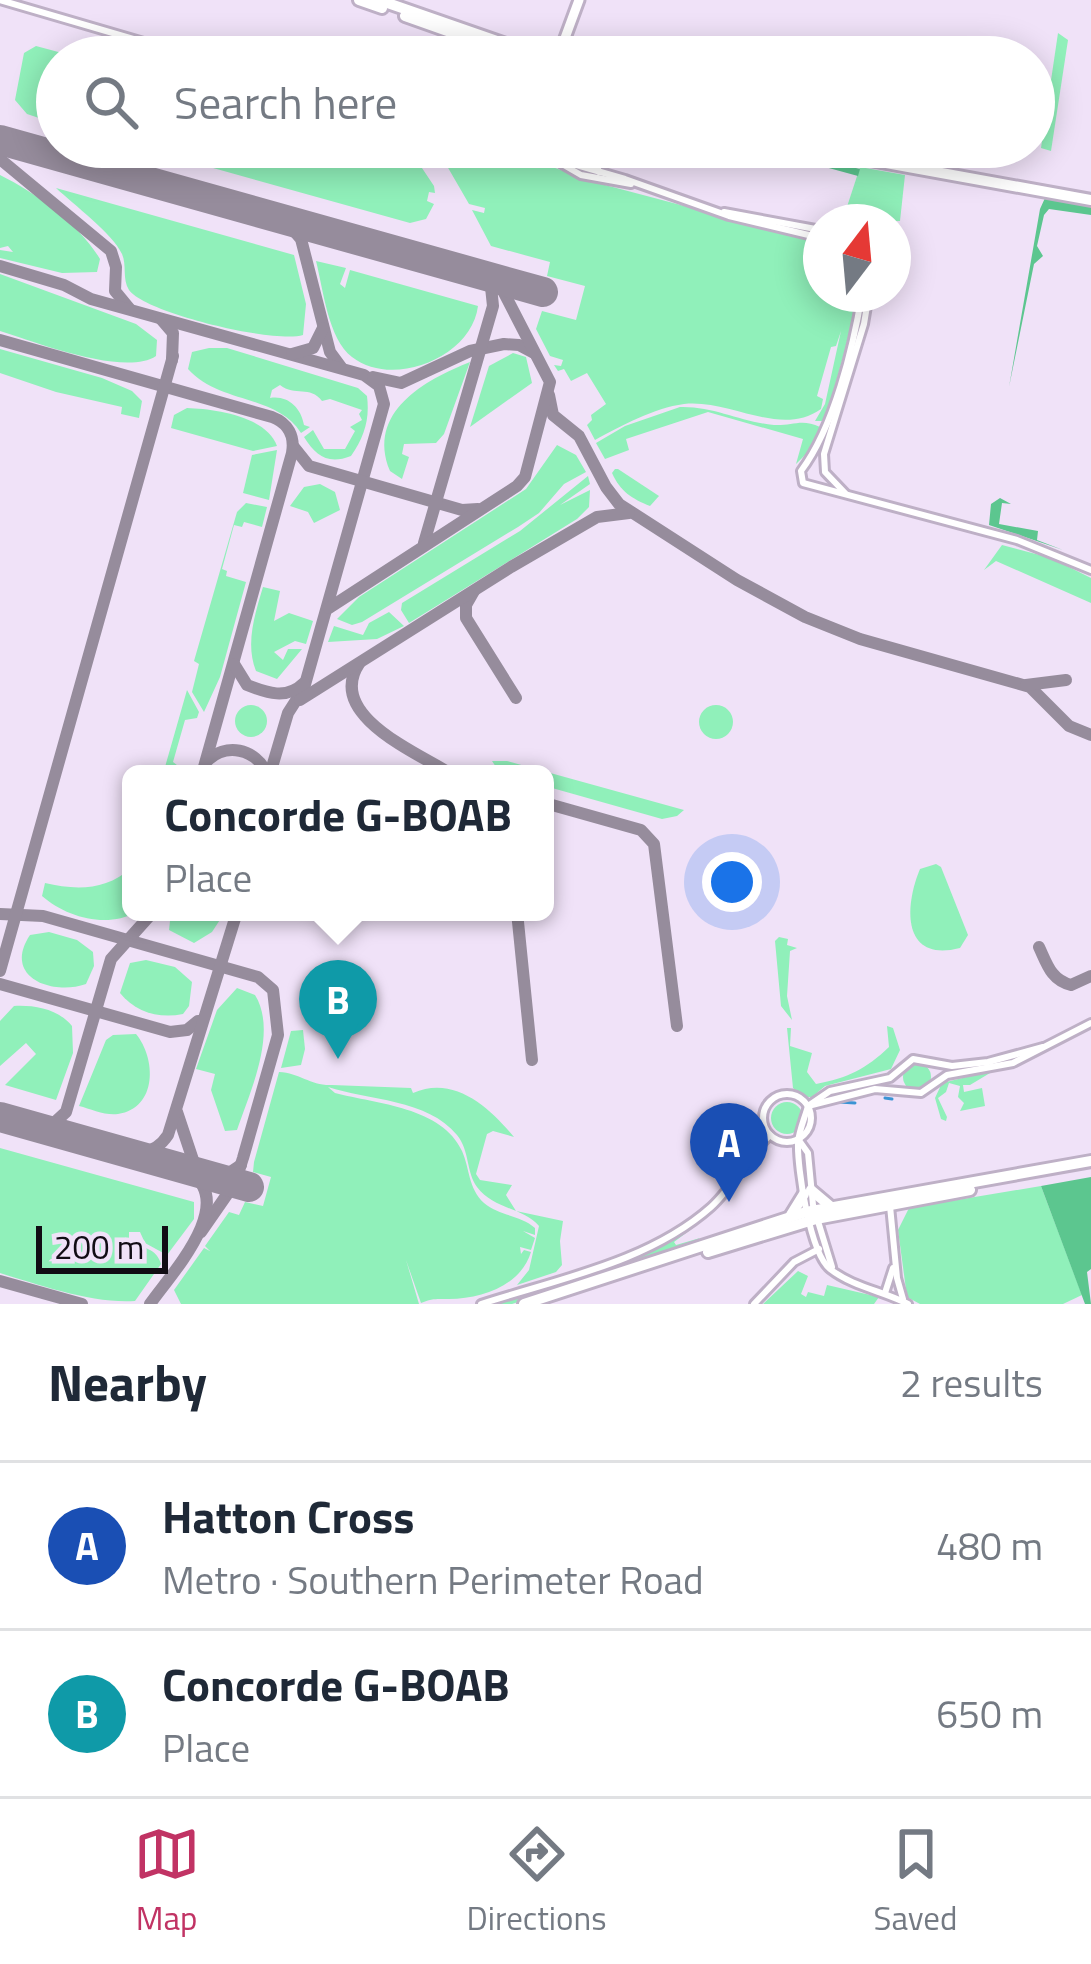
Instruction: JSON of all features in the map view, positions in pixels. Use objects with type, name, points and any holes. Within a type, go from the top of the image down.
[{"type":"highway","points":[[359,0],[461,36]]},
{"type":"highway","points":[[379,0],[483,36]]},
{"type":"highway","points":[[924,168],[1091,196]]},
{"type":"highway","points":[[943,168],[1091,196]]},
{"type":"highway","points":[[524,1304],[788,1217],[797,1210],[910,1201],[1091,1165]]},
{"type":"highway","points":[[545,1304],[811,1209],[888,1203],[1091,1165]]},
{"type":"highway","points":[[811,1209],[830,1206]]},
{"type":"main road","points":[[567,36],[579,0]]},
{"type":"street","points":[[0,0],[123,36]]},
{"type":"street","points":[[575,168],[729,216],[803,230]]},
{"type":"street","points":[[578,168],[585,172]]},
{"type":"street","points":[[585,172],[586,168]]},
{"type":"street","points":[[596,168],[599,175]]},
{"type":"street","points":[[860,312],[826,424],[802,480],[1032,545],[1091,570]]},
{"type":"street","points":[[818,486],[825,470],[826,442],[864,312]]},
{"type":"street","points":[[806,464],[825,470],[845,493]]},
{"type":"street","points":[[770,1136],[764,1108],[775,1097],[787,1093],[808,1106],[871,1089],[922,1093],[947,1075],[1012,1063],[1091,1023]]},
{"type":"street","points":[[808,1106],[830,1091],[886,1079],[913,1059],[942,1066],[975,1064],[1043,1047]]},
{"type":"street","points":[[926,1061],[934,1071],[934,1083]]},
{"type":"street","points":[[901,1070],[902,1083],[910,1092]]},
{"type":"street","points":[[770,1136],[799,1139],[806,1135],[808,1106]]},
{"type":"street","points":[[481,1304],[611,1262],[669,1237],[725,1193],[770,1136]]},
{"type":"street","points":[[799,1139],[808,1153],[811,1209],[826,1266],[907,1303]]},
{"type":"street","points":[[892,1220],[910,1201]]},
{"type":"street","points":[[888,1203],[897,1278],[907,1303]]},
{"type":"street","points":[[888,1203],[893,1270],[888,1294]]},
{"type":"street","points":[[754,1304],[790,1265],[820,1249]]},
{"type":"street","points":[[888,1294],[897,1278]]},
{"type":"green space","points":[[1058,33],[1068,40],[1055,125]]},
{"type":"green space","points":[[36,46],[36,117],[15,100],[24,53]]},
{"type":"green space","points":[[213,168],[422,168],[434,186],[435,193],[429,192],[427,201],[434,204],[426,219],[410,223]]},
{"type":"green space","points":[[448,168],[555,168],[803,237],[803,312],[855,312],[825,421],[815,421],[825,404],[841,331],[836,346],[831,347],[817,396],[823,399],[821,409],[805,417],[772,419],[684,404],[650,413],[595,440],[587,425],[591,415],[606,404],[587,373],[571,381],[564,369],[558,371],[554,365],[561,366],[563,360],[550,356],[536,329],[542,311],[576,320],[585,286],[547,276],[550,262],[491,246],[472,210],[484,213],[485,208],[469,204]]},
{"type":"green space","points":[[829,168],[860,169],[858,176]]},
{"type":"green space","points":[[860,168],[905,175],[902,204],[848,204]]},
{"type":"green space","points":[[0,175],[42,200],[81,234],[100,259],[97,272],[62,273],[0,258],[0,250],[13,252],[8,246],[0,248]]},
{"type":"green space","points":[[56,188],[294,255],[306,304],[303,335],[240,331],[184,317],[140,299],[127,286],[117,246]]},
{"type":"green space","points":[[1045,198],[1091,206],[1091,215],[1049,209],[1044,215],[1037,246],[1043,256],[1034,264],[1009,387],[1040,209]]},
{"type":"green space","points":[[316,261],[346,268],[340,284],[345,288],[350,270],[478,306],[473,324],[462,340],[428,363],[388,370],[369,366],[352,357],[337,338]]},
{"type":"green space","points":[[0,274],[136,324],[157,340],[156,356],[142,361],[102,360],[0,331]]},
{"type":"green space","points":[[227,348],[358,388],[367,396],[368,413],[351,456],[323,457],[304,437],[313,430],[324,449],[345,449],[355,431],[350,427],[362,420],[362,410],[280,385],[270,398],[282,398],[296,408],[304,425],[310,427],[301,433],[277,411],[215,388],[188,369],[192,352]]},
{"type":"green space","points":[[0,349],[132,391],[142,401],[139,418],[121,414],[122,407],[0,373]]},
{"type":"green space","points":[[513,353],[526,357],[532,383],[470,427],[489,366]]},
{"type":"green space","points":[[470,362],[444,434],[436,443],[404,444],[402,454],[409,457],[402,479],[390,471],[385,450],[393,415],[419,389]]},
{"type":"green space","points":[[680,407],[704,409],[762,423],[820,427],[811,449],[796,464],[803,439],[708,412],[626,439],[629,450],[605,459],[596,443],[625,426]]},
{"type":"green space","points":[[187,408],[251,421],[277,446],[253,451],[171,428],[174,415]]},
{"type":"green space","points":[[557,445],[576,455],[586,472],[564,484],[539,513],[362,622],[352,625],[337,619],[359,597],[526,489]]},
{"type":"green space","points":[[277,450],[269,500],[243,493],[252,455]]},
{"type":"green space","points":[[615,469],[659,496],[650,506],[632,497],[615,479]]},
{"type":"green space","points":[[588,476],[590,484],[560,505],[590,490],[589,507],[577,519],[409,623],[402,603],[520,531]]},
{"type":"green space","points":[[320,484],[335,492],[340,510],[314,523],[308,512],[290,506],[304,487]]},
{"type":"green space","points":[[1000,498],[1011,504],[1002,503],[999,524],[1038,531],[1037,540],[1063,550],[989,525],[991,504]]},
{"type":"green space","points":[[246,503],[267,507],[262,527],[244,522],[242,527],[234,525],[222,569],[226,576],[246,582],[220,677],[204,712],[192,692],[199,664],[194,661],[237,512]]},
{"type":"green space","points":[[1002,545],[1051,558],[1091,578],[1091,603],[996,561],[984,570]]},
{"type":"green space","points":[[263,587],[280,591],[274,621],[289,613],[313,621],[306,644],[295,641],[274,652],[283,660],[288,649],[302,649],[277,679],[256,671],[251,650]]},
{"type":"green space","points":[[389,612],[404,626],[377,639],[328,642],[334,626],[363,635],[369,623]]},
{"type":"green space","points":[[187,690],[199,712],[197,718],[185,720],[173,762],[177,765],[166,765]]},
{"type":"green space","points":[[251,705],[262,710],[267,721],[262,732],[251,737],[240,732],[235,721],[240,710]]},
{"type":"green space","points":[[716,705],[728,710],[733,722],[728,734],[716,739],[704,734],[699,722],[704,710]]},
{"type":"green space","points":[[554,774],[684,810],[662,819],[554,789]]},
{"type":"green space","points":[[936,864],[968,935],[960,948],[927,947],[912,928],[911,899],[920,869]]},
{"type":"green space","points":[[121,876],[122,918],[87,918],[42,896],[45,883],[90,887]]},
{"type":"green space","points":[[170,921],[219,921],[194,943],[169,930]]},
{"type":"green space","points":[[49,932],[77,940],[93,952],[94,966],[86,984],[46,985],[26,972],[23,950],[30,935]]},
{"type":"green space","points":[[779,937],[797,948],[790,951],[787,996],[792,1020],[781,1006],[775,941]]},
{"type":"green space","points":[[146,960],[175,967],[192,982],[189,1006],[183,1014],[148,1012],[120,993],[130,963]]},
{"type":"green space","points":[[237,988],[255,995],[264,1026],[263,1044],[237,1130],[225,1131],[211,1090],[215,1074],[196,1069],[217,1010]]},
{"type":"green space","points":[[14,1006],[46,1009],[72,1026],[73,1053],[56,1100],[5,1085],[36,1054],[26,1043],[0,1066],[0,1021]]},
{"type":"green space","points":[[887,1026],[893,1028],[900,1050],[891,1069],[825,1086],[812,1097],[803,1097],[793,1088],[787,1028],[791,1028],[790,1046],[812,1053],[807,1072],[816,1084],[856,1072],[881,1055],[889,1047]]},
{"type":"green space","points":[[303,1030],[301,1065],[281,1068],[291,1031]]},
{"type":"green space","points":[[136,1034],[150,1068],[147,1092],[140,1102],[131,1110],[113,1114],[79,1106],[106,1040]]},
{"type":"green space","points":[[917,1063],[927,1067],[931,1077],[927,1087],[917,1091],[907,1087],[903,1077],[907,1067]]},
{"type":"green space","points":[[995,1070],[963,1085],[964,1092],[982,1088],[985,1106],[960,1111],[964,1103],[958,1097],[960,1086],[949,1083],[938,1098],[947,1117],[941,1119],[935,1098],[942,1083]]},
{"type":"green space","points":[[279,1072],[325,1085],[411,1088],[413,1093],[443,1088],[482,1105],[514,1137],[493,1131],[487,1134],[476,1174],[480,1180],[512,1185],[506,1195],[516,1211],[563,1221],[562,1265],[556,1272],[517,1285],[529,1270],[539,1226],[477,1187],[457,1135],[414,1107],[328,1087],[335,1093],[424,1116],[453,1136],[475,1191],[484,1203],[535,1228],[535,1235],[523,1231],[535,1238],[531,1250],[520,1247],[521,1254],[531,1252],[526,1263],[510,1281],[487,1293],[421,1303],[406,1260],[419,1304],[181,1304],[174,1290],[204,1248],[210,1251],[205,1246],[229,1212],[239,1215],[245,1202],[263,1206],[271,1177],[253,1172],[254,1162]]},
{"type":"green space","points":[[787,1102],[799,1106],[803,1118],[799,1130],[787,1134],[775,1130],[771,1118],[775,1106]]},
{"type":"green space","points":[[0,1148],[194,1202],[194,1219],[167,1255],[145,1243],[140,1232],[129,1232],[129,1244],[153,1252],[161,1264],[135,1301],[85,1297],[0,1273]]},
{"type":"green space","points":[[1091,1177],[1091,1269],[1087,1272],[1091,1304],[1085,1304],[1041,1186]]},
{"type":"green space","points":[[1041,1186],[1082,1295],[1063,1304],[920,1304],[907,1297],[898,1230],[909,1208]]},
{"type":"green space","points":[[698,1224],[674,1242],[700,1238],[689,1246],[512,1304],[492,1304],[624,1262]]},
{"type":"green space","points":[[798,1271],[808,1276],[801,1294],[806,1297],[808,1292],[824,1296],[827,1285],[879,1297],[874,1304],[763,1304]]},
{"type":"waterway","points":[[885,1098],[892,1099]]},
{"type":"waterway","points":[[839,1102],[855,1103]]},
{"type":"taxiway","points":[[0,159],[111,251],[115,291],[129,308]]},
{"type":"taxiway","points":[[284,219],[301,239],[330,352],[341,367]]},
{"type":"taxiway","points":[[0,266],[64,285],[91,299],[364,375],[379,386],[384,404],[304,688],[288,713],[273,765]]},
{"type":"taxiway","points":[[424,543],[493,306],[491,287],[476,273]]},
{"type":"taxiway","points":[[329,608],[525,477],[550,382],[501,287],[488,277]]},
{"type":"taxiway","points":[[161,319],[173,333],[172,360]]},
{"type":"taxiway","points":[[292,354],[313,348],[323,328]]},
{"type":"taxiway","points":[[0,340],[272,417],[289,431],[292,453],[205,765]]},
{"type":"taxiway","points":[[373,377],[401,383],[470,351],[504,344],[534,353]]},
{"type":"taxiway","points":[[0,971],[173,356]]},
{"type":"taxiway","points":[[549,395],[553,415],[579,436],[619,504],[737,580],[805,617],[860,639],[1030,687],[1069,726],[1091,735]]},
{"type":"taxiway","points":[[293,446],[309,466],[462,510],[478,509]]},
{"type":"taxiway","points":[[300,700],[597,517],[629,513]]},
{"type":"taxiway","points":[[474,591],[466,605],[466,618],[516,698]]},
{"type":"taxiway","points":[[234,664],[247,685],[262,690],[284,693],[304,683]]},
{"type":"taxiway","points":[[359,664],[352,683],[354,700],[364,716],[436,765]]},
{"type":"taxiway","points":[[1026,685],[1066,680]]},
{"type":"taxiway","points":[[206,762],[231,750],[248,754],[262,765]]},
{"type":"taxiway","points":[[554,806],[641,830],[654,844],[677,1026]]},
{"type":"taxiway","points":[[0,914],[43,916],[258,977],[273,990],[278,1035],[243,1158],[235,1183],[201,1232]]},
{"type":"taxiway","points":[[33,1126],[54,1123],[66,1112],[111,959],[145,921]]},
{"type":"taxiway","points":[[107,1147],[148,1151],[168,1135],[234,921]]},
{"type":"taxiway","points":[[518,921],[532,1060]]},
{"type":"taxiway","points":[[1039,947],[1050,971],[1064,983],[1071,985],[1091,976]]},
{"type":"taxiway","points":[[0,984],[170,1032],[187,1030],[198,1021]]},
{"type":"taxiway","points":[[177,1112],[199,1178]]},
{"type":"taxiway","points":[[150,1304],[195,1240],[207,1203],[203,1187],[191,1173],[155,1161]]},
{"type":"taxiway","points":[[194,1171],[223,1177],[241,1165]]},
{"type":"taxiway","points":[[0,1281],[82,1304]]},
{"type":"runway","points":[[0,140],[36,150]]},
{"type":"runway","points":[[100,168],[543,292]]},
{"type":"runway","points":[[0,1117],[249,1187]]},
{"type":"place","name":"Concorde G-BOAB","points":[[338,1059]]},
{"type":"place","name":"Hatton Cross","points":[[729,1202]]}]
